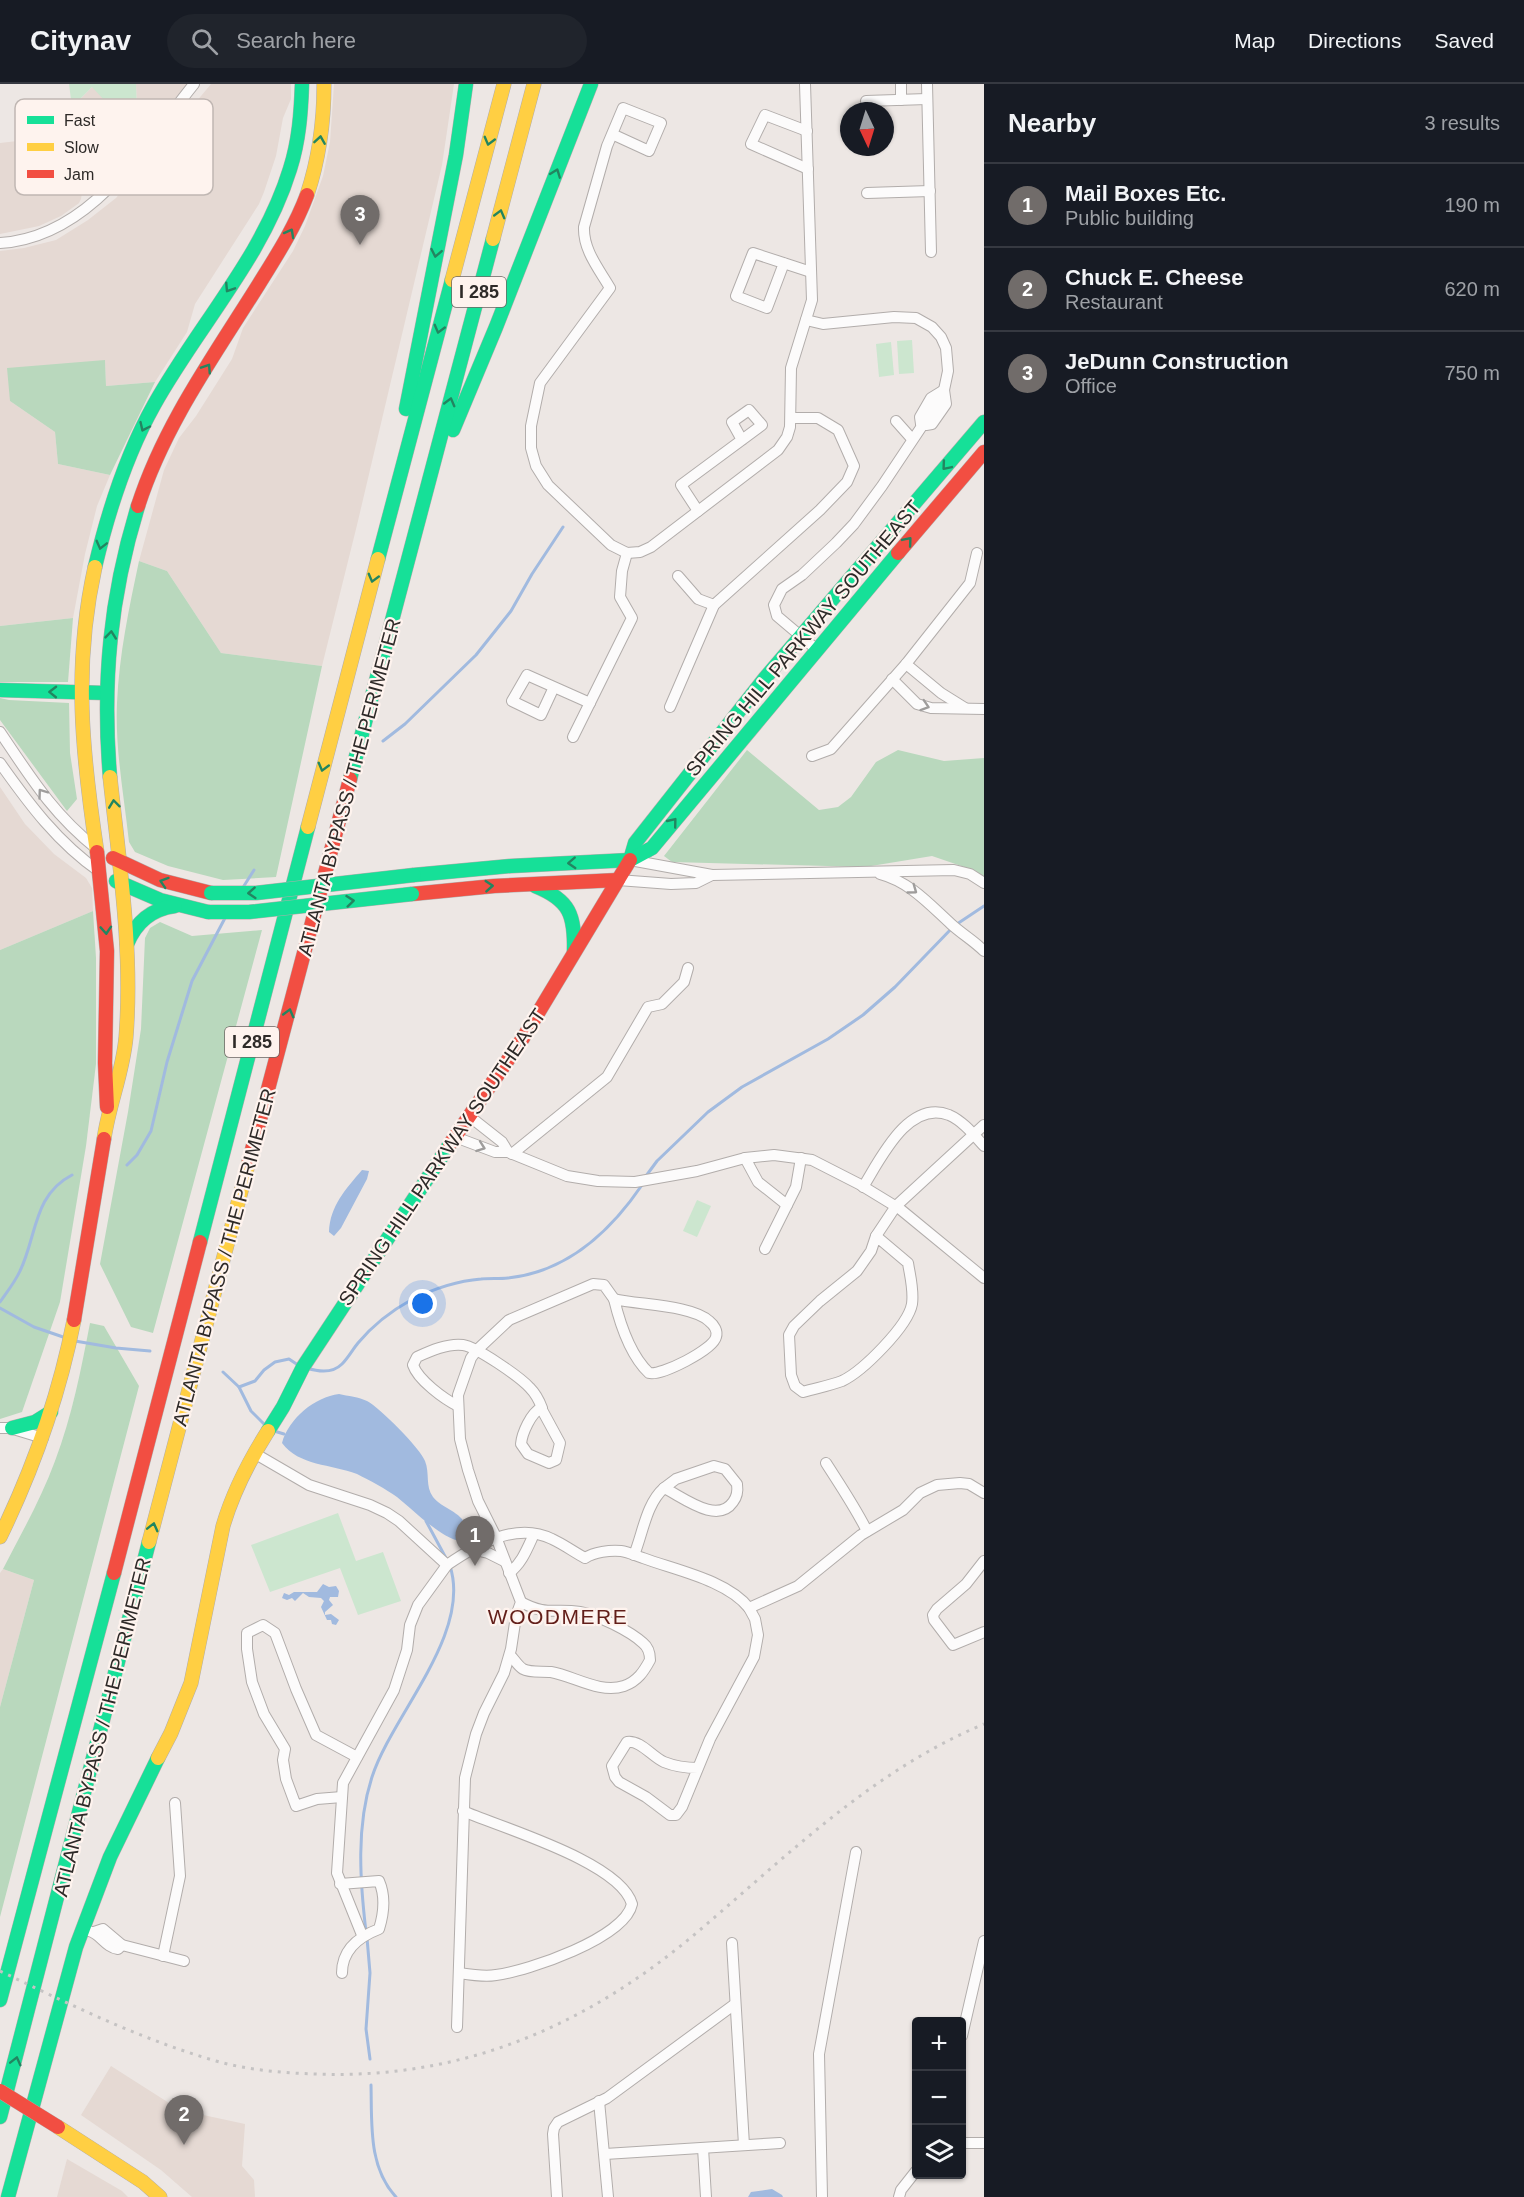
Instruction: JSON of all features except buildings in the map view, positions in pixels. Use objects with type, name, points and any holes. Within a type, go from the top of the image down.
[{"type":"main road","points":[[107,1116],[105,1079],[107,951],[100,872],[84,753],[81,693],[82,655],[90,593],[107,520],[118,489],[159,396],[274,214],[295,151],[301,113],[302,84]]},
{"type":"main road","points":[[0,1537],[23,1490],[43,1438],[71,1336],[107,1116],[119,1080],[126,994],[126,947],[110,771],[106,693],[111,627],[122,567],[143,492],[181,408],[269,270],[308,194],[317,159],[323,115],[324,84]]},
{"type":"main road","points":[[379,554],[413,368],[456,155],[466,84]]},
{"type":"main road","name":"ATLANTA BYPASS / THE PERIMETER","points":[[0,2000],[84,1689],[379,554],[504,84]]},
{"type":"main road","name":"ATLANTA BYPASS / THE PERIMETER","points":[[0,2118],[202,1336],[534,84]]},
{"type":"main road","points":[[424,500],[496,327],[591,84]]},
{"type":"main road","name":"SPRING HILL PARKWAY SOUTHEAST","points":[[8,2197],[59,2006],[89,1931],[110,1857],[171,1733],[191,1683],[223,1526],[230,1502],[254,1454],[283,1407],[303,1367],[523,1038],[630,861],[635,843],[765,678],[984,422]]},
{"type":"main road","name":"SPRING HILL PARKWAY SOUTHEAST","points":[[630,861],[652,848],[816,649],[984,452]]},
{"type":"main road","points":[[0,690],[106,693]]},
{"type":"main road","points":[[97,849],[159,881],[211,893],[256,893],[511,866],[630,861]]},
{"type":"main road","points":[[100,872],[122,885],[181,906],[208,912],[249,912],[530,883],[618,880]]},
{"type":"main road","points":[[530,883],[548,890],[566,902],[574,923],[574,953]]},
{"type":"main road","points":[[126,947],[133,930],[145,916],[160,908],[181,906]]},
{"type":"main road","points":[[6,1428],[35,1422],[51,1412]]},
{"type":"main road","points":[[0,2091],[143,2182],[160,2197]]},
{"type":"street","points":[[182,99],[194,84]]},
{"type":"street","points":[[612,134],[649,151],[661,123],[622,108],[612,134],[583,237],[610,288],[540,383],[530,438],[536,466],[548,484],[610,545],[627,553],[640,552],[651,547],[778,450],[787,437],[791,418],[790,368],[812,300],[805,84]]},
{"type":"street","points":[[901,84],[901,100]]},
{"type":"street","points":[[927,84],[931,252]]},
{"type":"street","points":[[866,101],[927,99]]},
{"type":"street","points":[[807,131],[765,114],[751,144],[808,169]]},
{"type":"street","points":[[867,193],[930,191]]},
{"type":"street","points":[[0,243],[30,238],[45,232],[74,217],[101,195]]},
{"type":"street","points":[[784,263],[767,308],[736,296],[753,253],[784,263],[811,272]]},
{"type":"street","points":[[806,320],[823,324],[902,316],[923,321],[941,337],[946,348],[948,370],[944,390],[946,404],[932,424],[921,426],[854,524],[819,560],[778,594],[774,605],[777,616],[816,649]]},
{"type":"street","points":[[670,707],[714,605],[820,510],[847,482],[854,466],[838,430],[818,418],[791,418]]},
{"type":"street","points":[[896,420],[912,439]]},
{"type":"street","points":[[698,511],[682,490],[681,485],[742,440]]},
{"type":"street","points":[[573,737],[632,618],[620,597],[622,571],[627,553]]},
{"type":"street","points":[[812,756],[831,749],[906,664],[970,583],[977,554]]},
{"type":"street","points":[[678,576],[698,599],[714,605]]},
{"type":"street","points":[[906,664],[941,693],[968,709]]},
{"type":"street","points":[[892,679],[917,704],[931,708],[984,709]]},
{"type":"street","points":[[554,687],[590,703]]},
{"type":"street","points":[[0,732],[52,807],[67,824],[97,849]]},
{"type":"street","points":[[0,763],[48,827],[100,872]]},
{"type":"street","points":[[630,861],[712,875],[954,870],[970,874],[984,883]]},
{"type":"street","points":[[859,871],[882,874],[904,883],[984,951]]},
{"type":"street","points":[[618,880],[671,884],[696,883],[712,875]]},
{"type":"street","points":[[510,1153],[607,1077],[648,1007],[662,1004],[684,982],[688,968]]},
{"type":"street","points":[[863,1187],[894,1138],[915,1118],[930,1113],[948,1115],[973,1134],[984,1146]]},
{"type":"street","points":[[469,1116],[502,1142],[510,1153]]},
{"type":"street","points":[[876,1236],[881,1242],[903,1256],[908,1263],[912,1294],[910,1312],[894,1335],[856,1373],[830,1385],[802,1392],[795,1386],[791,1375],[789,1335],[794,1326],[857,1271],[871,1251],[876,1236],[896,1206],[984,1125]]},
{"type":"street","points":[[455,1137],[495,1152],[510,1153],[567,1176],[598,1181],[635,1182],[697,1171],[745,1158],[774,1155],[812,1160],[896,1206],[984,1278]]},
{"type":"street","points":[[745,1158],[764,1188],[787,1204]]},
{"type":"street","points":[[765,1250],[796,1187],[801,1158]]},
{"type":"street","points":[[510,1655],[521,1668],[551,1672],[608,1688],[625,1686],[636,1680],[651,1660],[644,1644],[607,1622],[581,1612],[539,1611],[521,1602],[496,1537],[478,1501],[460,1438],[458,1395],[471,1358],[477,1350],[509,1320],[593,1284],[604,1285],[614,1299],[625,1333],[638,1360],[649,1373],[657,1374],[697,1355],[714,1342],[715,1328],[710,1321],[692,1311],[614,1299]]},
{"type":"street","points":[[458,1406],[441,1395],[415,1371],[414,1360],[422,1354],[463,1345],[477,1350],[530,1388],[538,1396],[560,1443],[556,1460],[549,1464],[528,1454],[521,1444],[522,1436],[536,1410],[542,1408]]},
{"type":"street","points":[[6,1428],[43,1438]]},
{"type":"street","points":[[254,1454],[309,1485],[387,1513],[399,1521],[447,1565]]},
{"type":"street","points":[[826,1463],[867,1531]]},
{"type":"street","points":[[634,1555],[644,1521],[659,1492],[664,1488],[676,1479],[714,1466],[725,1469],[734,1479],[737,1488],[735,1500],[728,1508],[717,1512],[702,1509],[664,1488]]},
{"type":"street","points":[[749,1608],[798,1586],[867,1531],[903,1510],[920,1493],[948,1483],[969,1484],[984,1493]]},
{"type":"street","points":[[362,1935],[337,1873],[343,1783],[394,1690],[407,1650],[410,1625],[418,1605],[447,1565],[471,1549],[496,1537],[511,1533],[552,1538],[585,1558],[596,1553],[619,1551],[714,1584],[737,1597],[749,1608],[758,1635],[754,1658],[717,1724],[682,1807],[676,1815],[670,1815],[637,1791],[619,1782],[612,1766],[627,1742],[639,1744],[665,1762],[698,1768]]},
{"type":"street","points":[[509,1573],[524,1556],[534,1534]]},
{"type":"street","points":[[471,1549],[488,1552],[504,1561]]},
{"type":"street","points":[[984,1561],[966,1584],[933,1614],[934,1620],[953,1645],[984,1632]]},
{"type":"street","points":[[457,2027],[465,1778],[476,1734],[510,1655],[516,1616],[521,1602]]},
{"type":"street","points":[[342,1797],[317,1799],[296,1806],[286,1779],[283,1760],[285,1749],[264,1714],[252,1682],[247,1633],[263,1625],[275,1633],[316,1735],[357,1757]]},
{"type":"street","points":[[163,1956],[180,1876],[175,1803]]},
{"type":"street","points":[[459,1973],[475,1976],[496,1975],[542,1964],[604,1935],[623,1921],[629,1914],[632,1904],[618,1883],[585,1861],[464,1811]]},
{"type":"street","points":[[822,2197],[819,2054],[856,1852]]},
{"type":"street","points":[[340,1884],[379,1881],[384,1913],[379,1929],[362,1935],[349,1949],[342,1961],[342,1973]]},
{"type":"street","points":[[89,1931],[103,1929],[122,1945],[184,1961]]},
{"type":"street","points":[[732,1943],[744,2145]]},
{"type":"street","points":[[966,2019],[984,1943]]},
{"type":"street","points":[[557,2197],[554,2128],[558,2122],[600,2101],[735,2004]]},
{"type":"street","points":[[600,2101],[608,2197]]},
{"type":"street","points":[[605,2154],[780,2143]]},
{"type":"street","points":[[966,2143],[984,2143]]},
{"type":"street","points":[[703,2148],[706,2197]]},
{"type":"street","points":[[899,2197],[901,2190],[912,2176]]},
{"type":"shaded area","points":[[136,84],[188,84],[175,99],[137,99]]},
{"type":"shaded area","points":[[211,84],[291,84],[291,99],[283,118],[276,156],[264,192],[259,204],[195,304],[187,332],[155,382],[106,386],[105,360],[10,401],[55,432],[58,464],[110,475],[97,506],[73,618],[0,626],[0,251],[56,240],[88,220],[118,195],[213,195],[213,99],[198,99]]},
{"type":"shaded area","points":[[334,84],[454,84],[442,165],[322,666],[221,653],[167,571],[139,561],[164,470],[179,438],[196,416],[232,359],[243,328],[293,251],[305,226],[323,176],[330,142]]},
{"type":"shaded area","points":[[92,87],[118,99],[80,99]]},
{"type":"shaded area","points":[[15,141],[15,195],[82,195],[79,203],[61,216],[39,226],[0,234],[0,143]]},
{"type":"shaded area","points":[[0,787],[25,824],[54,854],[86,878],[92,888],[93,911],[0,950]]},
{"type":"shaded area","points":[[3,1569],[34,1580],[0,1707],[0,1573]]},
{"type":"shaded area","points":[[111,2066],[180,2110],[245,2124],[242,2166],[254,2180],[255,2197],[192,2197],[161,2170],[81,2115]]},
{"type":"shaded area","points":[[67,2159],[122,2191],[128,2197],[57,2197]]},
{"type":"green space","points":[[69,84],[136,84],[137,99],[103,99],[92,87],[80,99],[71,99]]},
{"type":"green space","points":[[912,340],[914,373],[899,374],[897,341]]},
{"type":"green space","points":[[891,342],[894,375],[879,377],[876,344]]},
{"type":"green space","points":[[105,360],[106,386],[155,382],[110,475],[58,464],[55,432],[10,401],[7,368]]},
{"type":"green space","points":[[139,561],[167,571],[221,653],[322,666],[276,877],[223,880],[168,866],[135,852],[129,842],[119,755],[117,703],[122,649]]},
{"type":"green space","points":[[73,618],[68,682],[0,682],[0,626]]},
{"type":"green space","points":[[0,698],[69,703],[70,753],[77,799],[67,811],[0,720]]},
{"type":"green space","points":[[747,750],[819,810],[838,807],[851,797],[876,762],[898,750],[944,761],[984,758],[984,880],[976,871],[932,856],[865,867],[672,862],[664,856]]},
{"type":"green space","points":[[93,911],[96,958],[96,1064],[86,1146],[60,1302],[22,1412],[0,1419],[0,950]]},
{"type":"green space","points":[[160,922],[192,936],[262,930],[153,1333],[131,1327],[100,1264],[141,1029],[145,938],[150,928]]},
{"type":"green space","points":[[697,1200],[711,1206],[697,1237],[683,1231]]},
{"type":"green space","points":[[90,1323],[104,1326],[139,1386],[0,1917],[0,1707],[34,1580],[3,1569],[44,1489],[55,1461],[76,1393]]},
{"type":"green space","points":[[338,1513],[356,1561],[383,1552],[401,1601],[358,1615],[340,1568],[270,1592],[251,1545]]},
{"type":"water","points":[[362,1170],[369,1171],[367,1179],[341,1228],[334,1236],[329,1232],[335,1206]]},
{"type":"water","points":[[339,1394],[367,1401],[381,1411],[408,1438],[425,1461],[429,1488],[433,1497],[461,1517],[466,1529],[466,1537],[460,1541],[444,1535],[397,1497],[357,1474],[306,1460],[289,1451],[282,1443],[290,1425],[297,1417],[321,1399]]},
{"type":"water","points":[[323,1584],[329,1587],[336,1586],[339,1591],[338,1597],[330,1597],[329,1600],[333,1605],[325,1612],[325,1615],[331,1614],[339,1620],[336,1625],[332,1624],[331,1620],[327,1620],[321,1607],[324,1601],[321,1598],[309,1597],[303,1593],[295,1601],[292,1598],[287,1600],[282,1598],[284,1593],[289,1595],[294,1592],[317,1592]]},
{"type":"water","points":[[772,2189],[783,2197],[748,2197],[751,2192]]},
{"type":"waterway","points":[[383,741],[405,724],[476,655],[511,611],[563,527]]},
{"type":"waterway","points":[[242,889],[254,870]]},
{"type":"waterway","points":[[646,1176],[657,1161],[708,1112],[742,1087],[828,1039],[863,1015],[895,987],[954,926],[984,906]]},
{"type":"waterway","points":[[127,1165],[137,1155],[151,1131],[167,1062],[192,981],[225,918]]},
{"type":"waterway","points":[[0,1302],[26,1258],[43,1205],[59,1183],[72,1175]]},
{"type":"waterway","points":[[307,1368],[326,1371],[338,1367],[364,1336],[383,1319],[404,1304],[428,1292],[463,1282],[529,1274],[549,1268],[568,1258],[585,1247],[616,1219],[642,1185]]},
{"type":"waterway","points":[[0,1308],[34,1327],[66,1338]]},
{"type":"waterway","points":[[75,1341],[150,1351]]},
{"type":"waterway","points":[[239,1387],[255,1381],[275,1362],[289,1359],[298,1365]]},
{"type":"waterway","points":[[223,1372],[239,1387],[251,1411],[266,1426]]},
{"type":"waterway","points":[[274,1431],[284,1434]]},
{"type":"waterway","points":[[426,1521],[447,1560]]},
{"type":"waterway","points":[[366,1932],[362,1893],[361,1834],[367,1796],[382,1753],[427,1674],[450,1619],[454,1592],[450,1566]]},
{"type":"waterway","points":[[367,1938],[370,1973],[366,2029],[370,2059]]},
{"type":"waterway","points":[[371,2085],[373,2144],[376,2158],[380,2172],[396,2197]]},
{"type":"railway","points":[[0,1971],[133,2032],[188,2052],[240,2067],[303,2074],[370,2073],[422,2067],[473,2056],[522,2040],[569,2019],[614,1993],[658,1963],[701,1929],[801,1843],[870,1789],[944,1743],[984,1724]]},
{"type":"traffic: fast","points":[[95,567],[119,484],[144,424],[171,376],[247,262],[278,201],[296,148],[302,84]]},
{"type":"traffic: fast","points":[[406,409],[456,155],[466,84]]},
{"type":"traffic: fast","points":[[453,430],[591,84]]},
{"type":"traffic: fast","points":[[350,779],[493,239]]},
{"type":"traffic: fast","points":[[378,559],[452,280]]},
{"type":"traffic: fast","points":[[630,860],[635,843],[765,678],[984,422]]},
{"type":"traffic: fast","points":[[110,777],[107,707],[110,640],[121,573],[138,506]]},
{"type":"traffic: fast","points":[[414,875],[511,866],[630,860],[652,848],[898,553]]},
{"type":"traffic: fast","points":[[0,690],[106,693]]},
{"type":"traffic: fast","points":[[200,1242],[308,827]]},
{"type":"traffic: fast","points":[[211,893],[256,893],[414,875]]},
{"type":"traffic: fast","points":[[116,881],[160,900],[208,912]]},
{"type":"traffic: fast","points":[[535,886],[556,897],[568,910],[573,928],[574,952]]},
{"type":"traffic: fast","points":[[208,912],[249,912],[412,894]]},
{"type":"traffic: fast","points":[[127,944],[135,929],[145,918],[159,910],[175,906]]},
{"type":"traffic: fast","points":[[268,1431],[303,1367],[450,1144]]},
{"type":"traffic: fast","points":[[12,1428],[35,1422],[51,1412]]},
{"type":"traffic: fast","points":[[0,2117],[149,1542]]},
{"type":"traffic: fast","points":[[0,2000],[114,1573]]},
{"type":"traffic: fast","points":[[8,2197],[76,1947],[110,1857],[158,1758]]},
{"type":"traffic: slow","points":[[307,195],[320,140],[324,84]]},
{"type":"traffic: slow","points":[[452,280],[504,84]]},
{"type":"traffic: slow","points":[[493,239],[534,84]]},
{"type":"traffic: slow","points":[[308,827],[378,559]]},
{"type":"traffic: slow","points":[[95,567],[84,639],[82,710],[87,780],[97,852]]},
{"type":"traffic: slow","points":[[104,1139],[124,1050],[128,1004],[124,906],[110,777]]},
{"type":"traffic: slow","points":[[149,1542],[249,1161]]},
{"type":"traffic: slow","points":[[0,1537],[24,1484],[44,1431],[61,1376],[74,1320]]},
{"type":"traffic: slow","points":[[158,1758],[171,1733],[191,1683],[227,1513],[242,1477],[268,1431]]},
{"type":"traffic: slow","points":[[58,2127],[143,2182],[160,2197]]},
{"type":"traffic: jam","points":[[138,506],[149,476],[176,419],[279,252],[307,195]]},
{"type":"traffic: jam","points":[[898,553],[984,452]]},
{"type":"traffic: jam","points":[[249,1161],[350,779]]},
{"type":"traffic: jam","points":[[97,852],[107,951],[105,1063],[107,1107]]},
{"type":"traffic: jam","points":[[113,858],[160,880],[211,893]]},
{"type":"traffic: jam","points":[[450,1144],[523,1038],[630,860]]},
{"type":"traffic: jam","points":[[412,894],[494,886],[618,880]]},
{"type":"traffic: jam","points":[[74,1320],[104,1139]]},
{"type":"traffic: jam","points":[[114,1573],[200,1242]]},
{"type":"traffic: jam","points":[[0,2091],[58,2127]]},
{"type":"place","name":"JeDunn Construction","points":[[360,245]]},
{"type":"place","name":"Mail Boxes Etc.","points":[[475,1566]]},
{"type":"place","name":"Chuck E. Cheese","points":[[184,2145]]},
{"type":"district","name":"WOODMERE","points":[[558,1616]]}]
